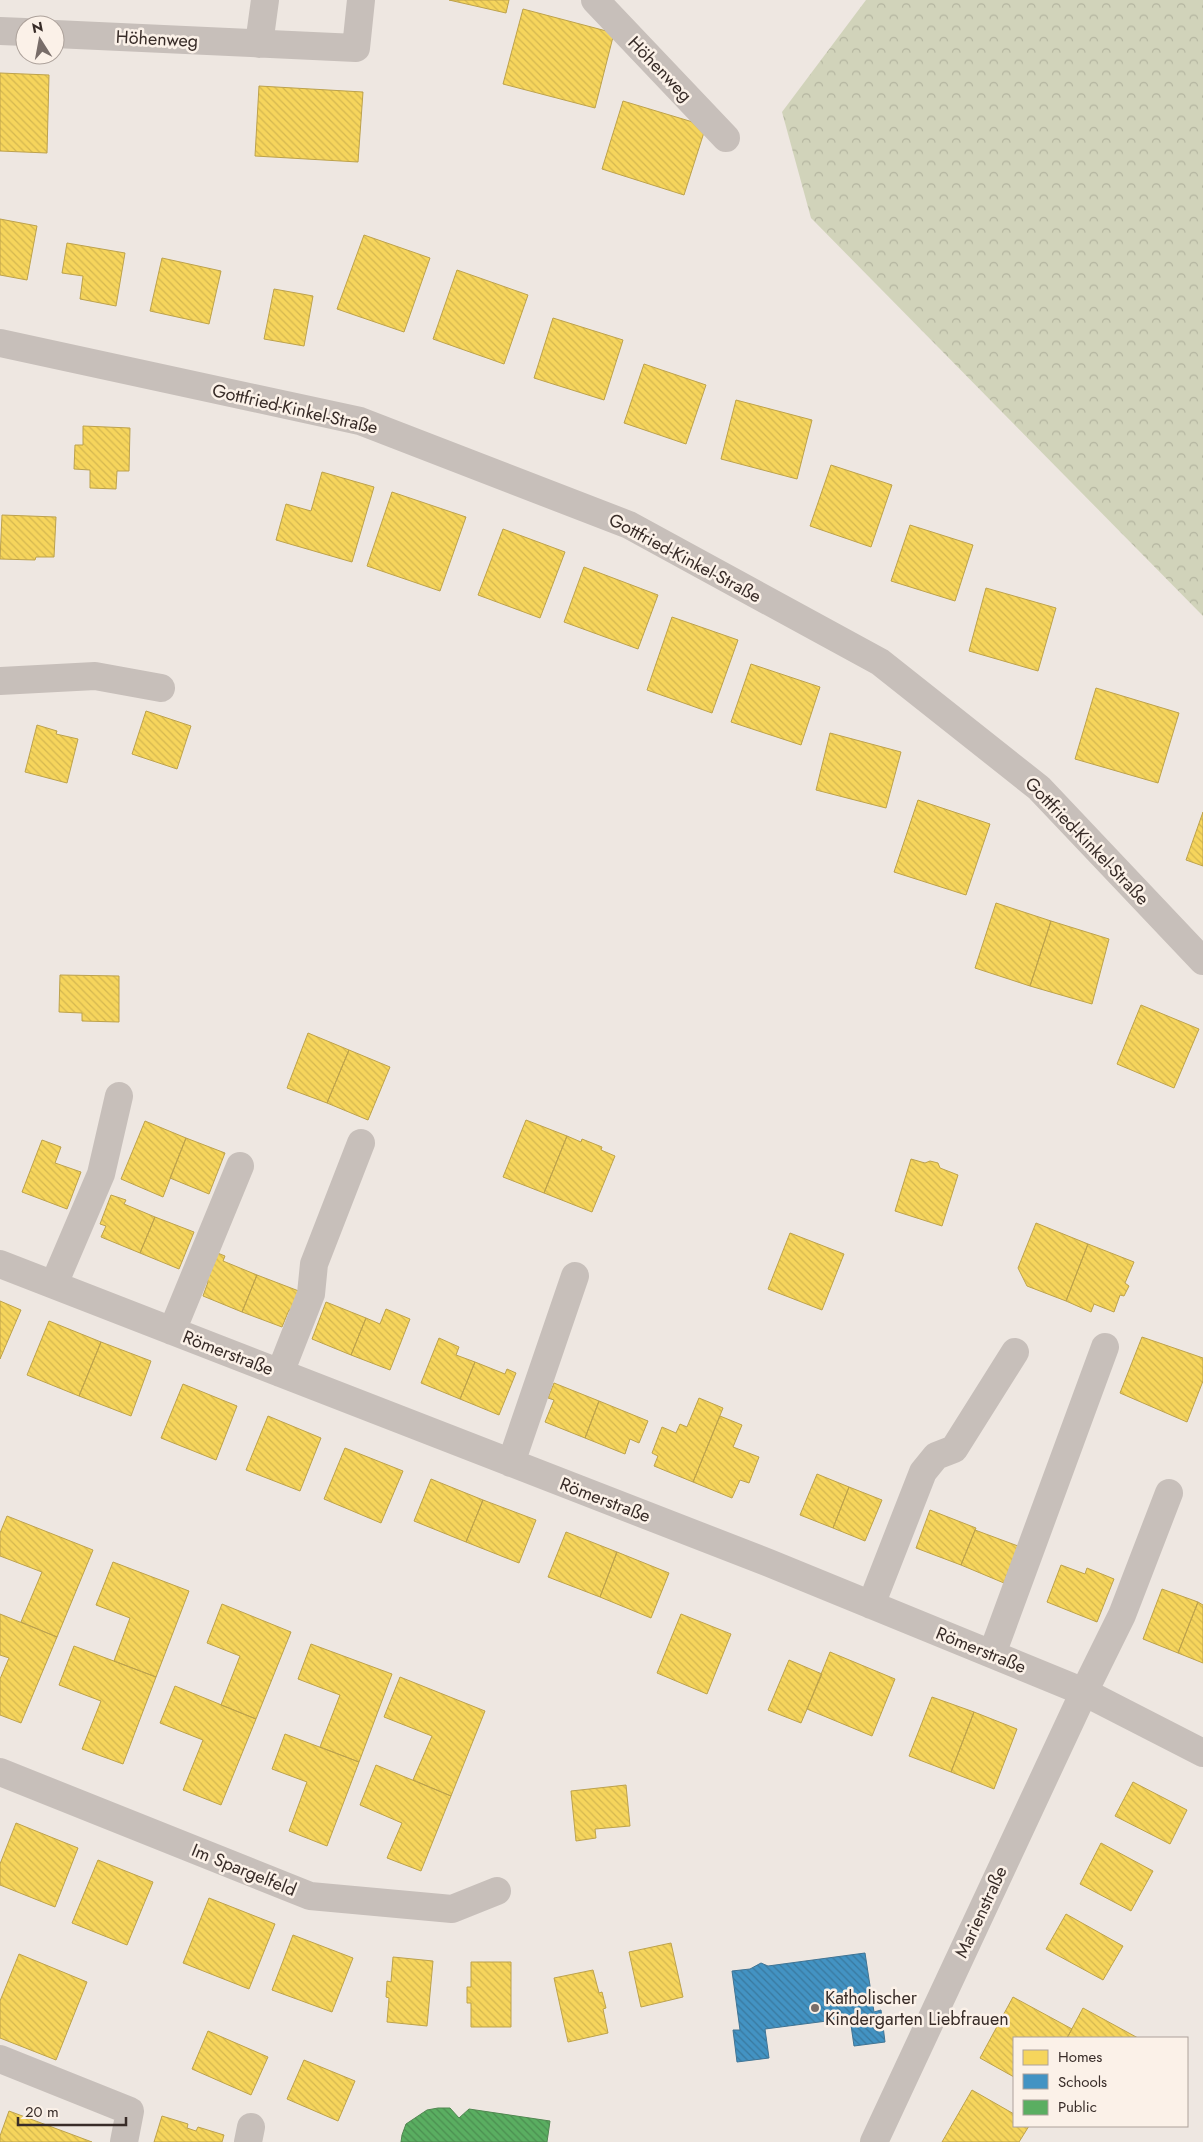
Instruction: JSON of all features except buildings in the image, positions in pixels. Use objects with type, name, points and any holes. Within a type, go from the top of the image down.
[{"type":"street","points":[[259,44],[265,0]]},
{"type":"street","name":"Höhenweg","points":[[65,34],[356,48],[361,0]]},
{"type":"street","name":"Höhenweg","points":[[594,0],[726,138]]},
{"type":"street","points":[[0,31],[15,32]]},
{"type":"street","name":"Gottfried-Kinkel-Straße","points":[[0,343],[360,421],[629,525],[880,662],[1039,788],[1203,961]]},
{"type":"street","points":[[0,681],[95,676],[161,688]]},
{"type":"street","points":[[54,1284],[101,1174],[119,1096]]},
{"type":"street","points":[[280,1373],[311,1294],[314,1264],[361,1143]]},
{"type":"street","points":[[172,1331],[240,1166]]},
{"type":"street","name":"Römerstraße","points":[[0,1264],[511,1463],[992,1654],[1084,1692],[1203,1753]]},
{"type":"street","points":[[511,1463],[575,1276]]},
{"type":"street","points":[[992,1654],[1105,1348]]},
{"type":"street","points":[[871,1605],[922,1472],[936,1456],[954,1449],[1015,1352]]},
{"type":"street","name":"Marienstraße","points":[[882,2139],[1084,1692],[1122,1615],[1169,1493]]},
{"type":"street","name":"Im Spargelfeld","points":[[0,1772],[310,1896],[452,1909],[497,1891]]},
{"type":"street","points":[[0,2059],[130,2111],[124,2142]]},
{"type":"green space","points":[[866,0],[1203,0],[1203,616],[811,218],[782,112]]},
{"type":"place","name":"Katholischer Kindergarten Liebfrauen","points":[[815,2008]]}]
